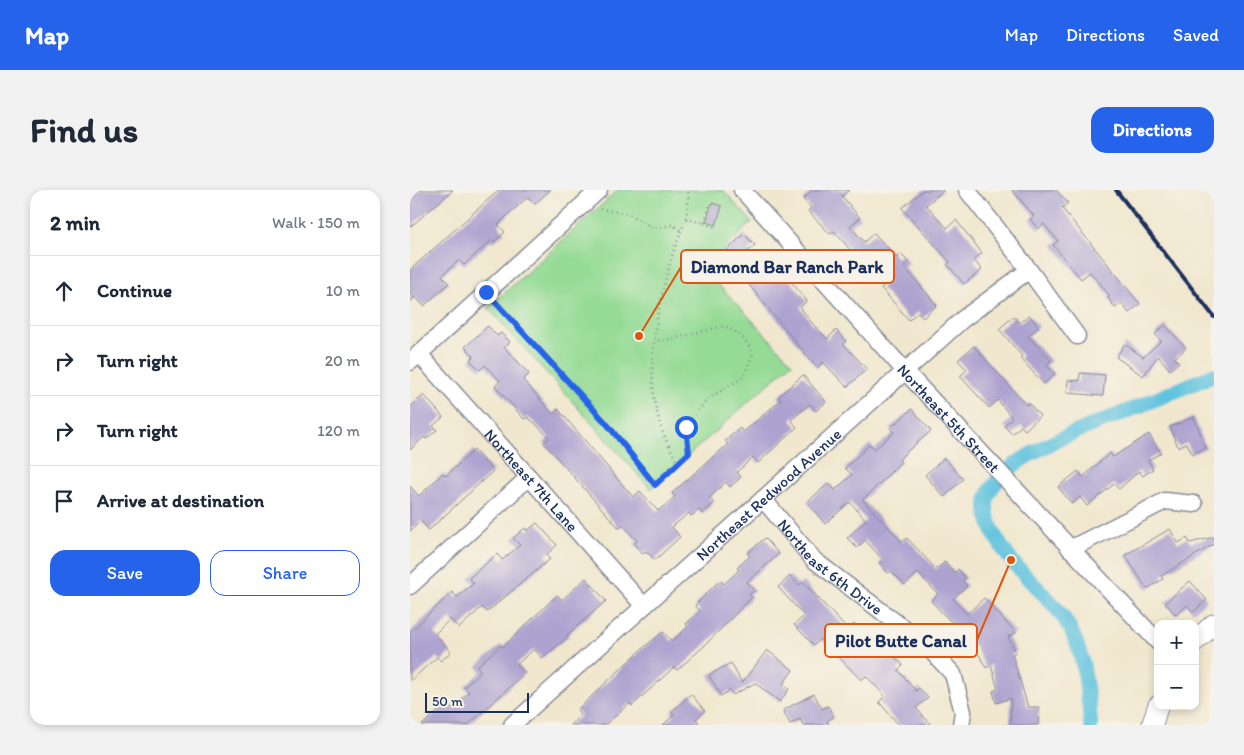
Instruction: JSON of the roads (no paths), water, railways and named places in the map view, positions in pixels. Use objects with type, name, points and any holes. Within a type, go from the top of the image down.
[{"type":"street","name":"Northeast 5th Street","points":[[742,190],[905,371],[1154,638]]},
{"type":"street","points":[[967,190],[1077,336]]},
{"type":"street","points":[[414,358],[593,195]]},
{"type":"street","name":"Northeast Redwood Avenue","points":[[512,725],[963,319],[1029,270]]},
{"type":"street","name":"Northeast 7th Lane","points":[[414,358],[530,478],[644,606]]},
{"type":"street","points":[[410,586],[530,478]]},
{"type":"street","name":"Northeast 6th Drive","points":[[763,499],[814,560],[927,646],[954,674],[963,712],[961,725]]},
{"type":"street","points":[[1070,550],[1165,501],[1194,504]]},
{"type":"street","points":[[1199,637],[1214,624]]},
{"type":"street","points":[[1152,725],[1157,710]]},
{"type":"waterway","points":[[1091,725],[1085,678],[1073,634],[1056,608],[1017,567],[1002,547],[989,522],[987,513],[988,496],[997,482],[1010,468],[1047,445],[1214,375]]},
{"type":"railway","points":[[1116,190],[1214,317]]},
{"type":"place","name":"Diamond Bar Ranch Park","points":[[639,336]]},
{"type":"place","name":"Pilot Butte Canal","points":[[1011,560]]}]
